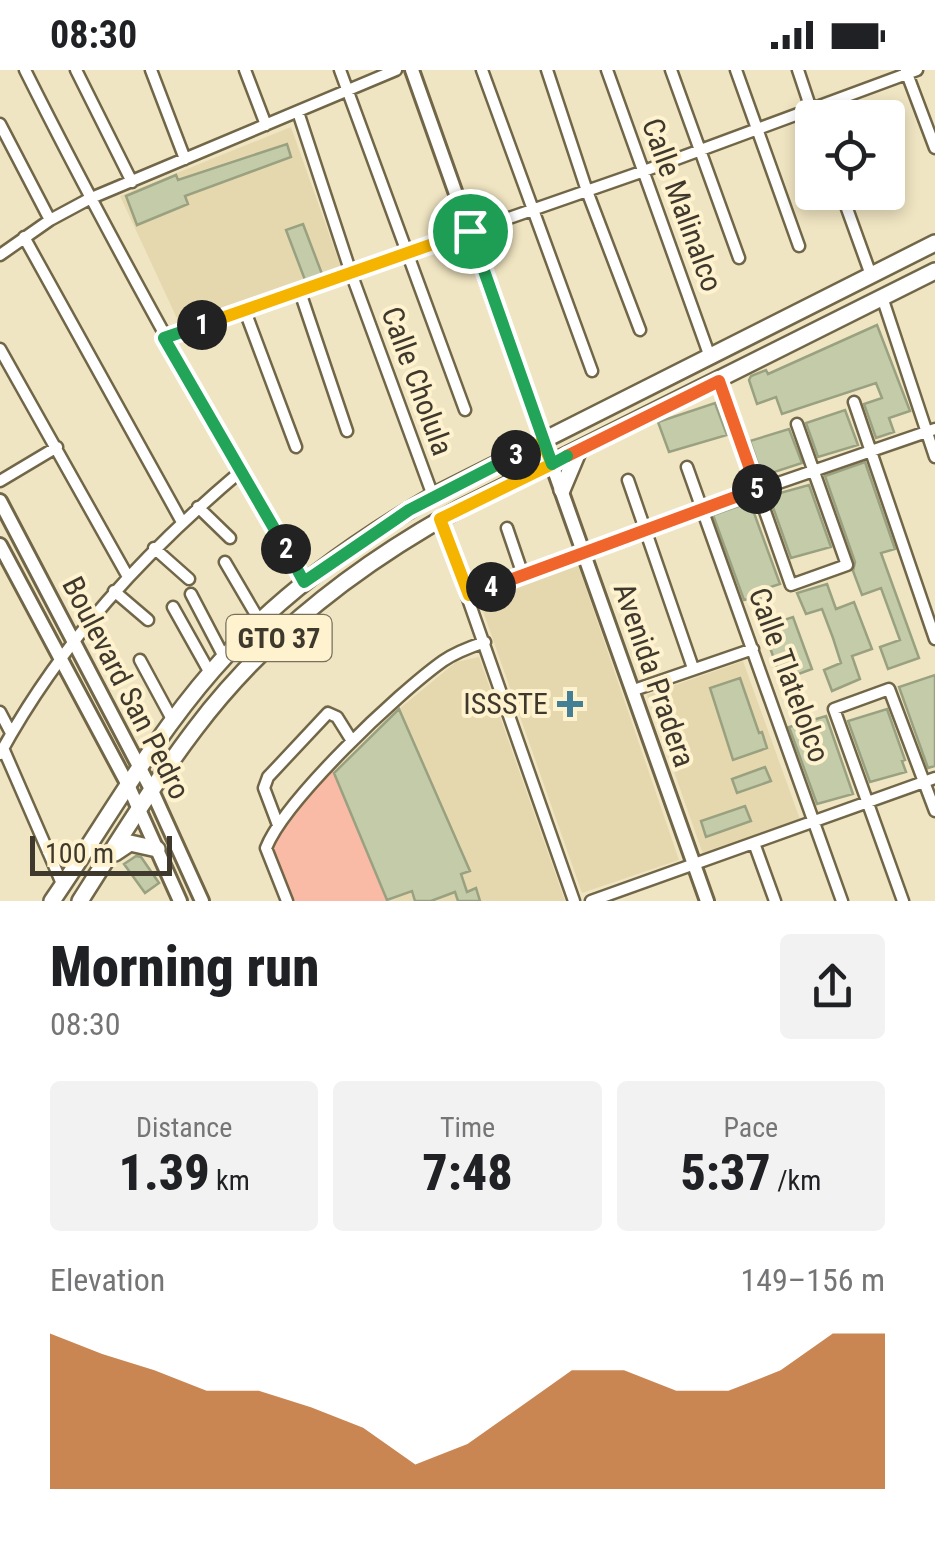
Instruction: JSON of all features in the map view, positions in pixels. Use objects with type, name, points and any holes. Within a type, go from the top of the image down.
[{"type":"main road","name":"GTO 37","points":[[52,901],[173,720],[210,673],[260,620],[304,582],[433,496],[935,242]]},
{"type":"main road","name":"GTO 37","points":[[80,901],[205,716],[292,626],[354,576],[440,519],[934,274]]},
{"type":"main road","points":[[562,490],[569,466],[580,450]]},
{"type":"main road","points":[[108,858],[130,843],[157,849]]},
{"type":"street","points":[[25,70],[164,338],[304,582]]},
{"type":"street","points":[[76,70],[132,182]]},
{"type":"street","points":[[150,70],[185,159]]},
{"type":"street","points":[[245,70],[266,125]]},
{"type":"street","points":[[340,70],[465,410]]},
{"type":"street","points":[[2,249],[90,200],[396,70]]},
{"type":"street","name":"Avenida Pradera","points":[[412,70],[707,901]]},
{"type":"street","points":[[482,70],[592,372]]},
{"type":"street","points":[[547,70],[587,191],[640,330]]},
{"type":"street","name":"Calle Malinalco","points":[[608,70],[710,357]]},
{"type":"street","points":[[671,70],[739,258]]},
{"type":"street","points":[[736,70],[800,246]]},
{"type":"street","points":[[798,70],[808,100]]},
{"type":"street","points":[[844,100],[910,71],[935,148]]},
{"type":"street","name":"Calle Cholula","points":[[298,112],[351,273],[433,496]]},
{"type":"street","points":[[164,338],[795,119]]},
{"type":"street","points":[[0,124],[50,220]]},
{"type":"street","points":[[848,210],[871,275]]},
{"type":"street","points":[[24,237],[182,522]]},
{"type":"street","points":[[300,292],[347,431]]},
{"type":"street","points":[[882,297],[931,430],[935,456]]},
{"type":"street","points":[[245,311],[296,447]]},
{"type":"street","points":[[0,349],[127,575]]},
{"type":"street","points":[[719,381],[791,585],[847,565],[797,424]]},
{"type":"street","points":[[854,402],[935,638]]},
{"type":"street","points":[[469,595],[931,430]]},
{"type":"street","points":[[0,481],[57,447]]},
{"type":"street","name":"Calle Tlatelolco","points":[[687,467],[842,901]]},
{"type":"street","points":[[63,886],[2,751],[62,658],[114,590],[154,548],[241,471]]},
{"type":"street","points":[[628,480],[694,668]]},
{"type":"street","name":"Boulevard San Pedro","points":[[0,501],[153,793],[198,900]]},
{"type":"street","points":[[198,507],[230,538]]},
{"type":"street","points":[[440,519],[574,901]]},
{"type":"street","points":[[507,528],[523,575]]},
{"type":"street","name":"Boulevard San Pedro","points":[[0,545],[141,810],[180,901]]},
{"type":"street","points":[[154,548],[188,579]]},
{"type":"street","points":[[225,562],[260,620]]},
{"type":"street","points":[[114,590],[148,620]]},
{"type":"street","points":[[190,594],[224,657]]},
{"type":"street","points":[[173,607],[210,673]]},
{"type":"street","points":[[287,901],[266,848],[278,825],[352,742],[440,663],[485,642]]},
{"type":"street","points":[[634,690],[753,650]]},
{"type":"street","points":[[140,660],[173,720]]},
{"type":"street","points":[[903,901],[834,708],[889,690],[930,780],[935,811]]},
{"type":"street","points":[[0,712],[11,733]]},
{"type":"street","points":[[278,825],[264,783],[281,762],[328,714],[337,718],[352,742]]},
{"type":"street","points":[[591,901],[930,780]]},
{"type":"street","points":[[754,844],[775,901]]},
{"type":"street","points":[[632,886],[638,901]]},
{"type":"shaded area","points":[[291,127],[342,270],[181,327],[120,196]]},
{"type":"shaded area","name":"ISSSTE","points":[[574,563],[578,565],[679,860],[582,893],[478,597]]},
{"type":"shaded area","name":"ISSSTE","points":[[479,657],[565,901],[388,901],[470,871],[399,709],[456,662]]},
{"type":"shaded area","points":[[743,661],[801,822],[704,857],[647,695]]},
{"type":"shaded area","points":[[332,768],[388,901],[293,901],[269,847],[283,824]]},
{"type":"building","points":[[287,144],[291,157],[185,196],[188,204],[137,225],[126,196],[176,175],[178,180]]},
{"type":"building","points":[[303,224],[322,274],[305,280],[286,230]]},
{"type":"building","points":[[877,325],[910,411],[889,418],[894,432],[876,438],[864,404],[882,398],[876,383],[782,414],[776,397],[757,404],[751,376],[766,370],[768,374]]},
{"type":"building","points":[[715,403],[727,435],[669,452],[658,422]]},
{"type":"building","points":[[845,410],[858,445],[818,457],[806,423]]},
{"type":"building","points":[[789,429],[802,463],[762,476],[750,441]]},
{"type":"building","points":[[865,462],[895,549],[881,553],[919,658],[888,669],[880,647],[900,640],[881,588],[862,595],[853,571],[855,562],[825,476]]},
{"type":"building","points":[[809,485],[831,547],[791,558],[769,496]]},
{"type":"building","points":[[750,502],[780,584],[758,591],[763,606],[768,604],[775,623],[793,617],[812,669],[793,676],[802,699],[790,703],[752,598],[744,600],[713,515]]},
{"type":"building","points":[[827,584],[836,609],[854,602],[872,649],[852,656],[860,679],[832,691],[824,670],[841,663],[833,638],[822,609],[806,614],[797,593]]},
{"type":"building","points":[[935,675],[935,766],[928,768],[899,687]]},
{"type":"building","points":[[740,678],[767,748],[733,760],[710,688]]},
{"type":"building","points":[[399,709],[470,871],[461,874],[467,892],[476,888],[480,901],[458,901],[455,892],[431,901],[415,901],[412,891],[387,900],[334,773]]},
{"type":"building","points":[[887,709],[906,772],[870,782],[848,721]]},
{"type":"building","points":[[826,716],[853,794],[817,804],[789,727]]},
{"type":"building","points":[[765,767],[771,781],[737,793],[732,779]]},
{"type":"building","points":[[745,806],[751,821],[706,837],[701,821]]},
{"type":"building","points":[[141,857],[159,883],[145,893],[124,864]]},
{"type":"place","name":"ISSSTE","points":[[570,704]]},
{"type":"route","points":[[470,231],[164,338],[304,582],[409,510],[542,442],[552,464],[440,519],[469,595],[757,490],[719,381],[552,464],[470,231]]}]
